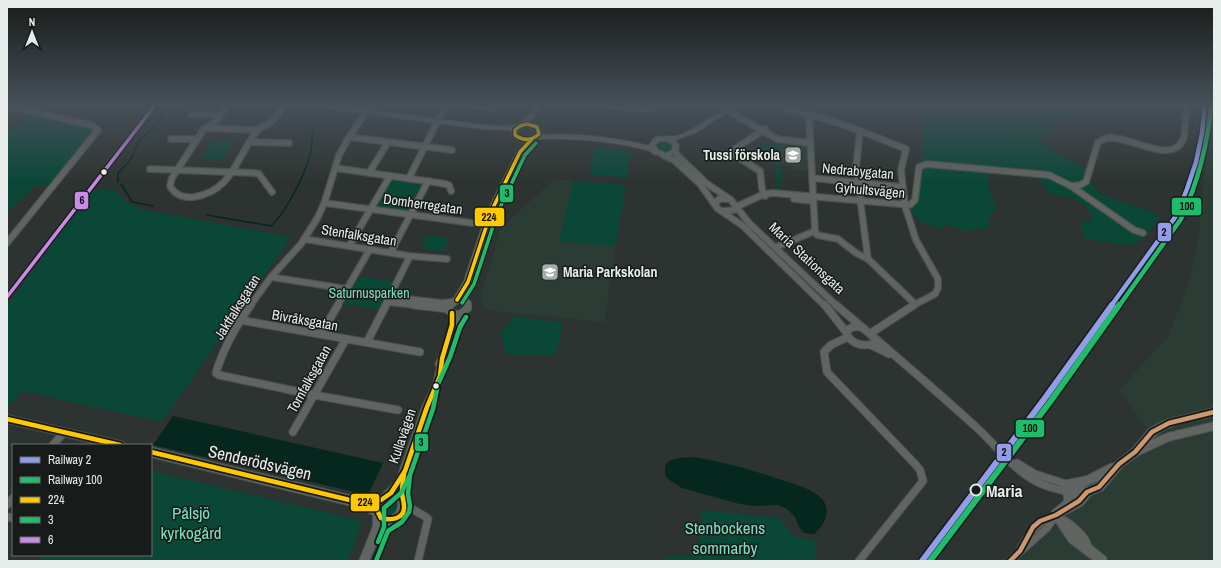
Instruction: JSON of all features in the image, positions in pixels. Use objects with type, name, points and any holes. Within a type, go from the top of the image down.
[{"type":"street","points":[[7,243],[98,131]]},
{"type":"street","points":[[204,131],[176,170],[170,182],[171,188],[175,193],[186,197],[200,196],[214,190],[227,181],[258,131]]},
{"type":"street","name":"Jaktfalksgatan","points":[[314,395],[219,375],[216,373],[220,359],[240,320],[271,277],[304,239],[325,203],[339,155],[354,131]]},
{"type":"street","points":[[409,178],[425,146],[430,143],[435,131]]},
{"type":"street","points":[[503,131],[518,137],[534,138],[563,136],[633,144],[653,149],[663,155],[670,154],[676,149],[687,135]]},
{"type":"street","points":[[515,131],[518,137]]},
{"type":"street","points":[[534,138],[539,134],[538,131]]},
{"type":"street","points":[[546,131],[563,136]]},
{"type":"street","points":[[633,144],[660,139],[674,139],[687,135],[694,131]]},
{"type":"street","points":[[762,131],[732,150],[736,156],[760,171],[762,189],[765,195]]},
{"type":"street","points":[[764,131],[777,139],[811,143]]},
{"type":"street","points":[[810,131],[815,231],[817,234],[838,239],[856,253],[868,259],[915,304]]},
{"type":"street","points":[[857,131],[906,149],[901,170],[905,206],[916,240],[939,284],[935,294],[915,304],[873,335],[873,343],[871,345]]},
{"type":"street","points":[[1071,186],[1080,185],[1086,182],[1098,142],[1101,140],[1114,138],[1156,149],[1168,150],[1178,147],[1182,143],[1185,131]]},
{"type":"street","points":[[860,132],[856,159],[868,259]]},
{"type":"street","points":[[349,137],[452,150]]},
{"type":"street","name":"Kullavägen","points":[[518,137],[520,152]]},
{"type":"street","name":"Kullavägen","points":[[450,335],[452,306],[468,282],[495,204],[520,152],[534,138]]},
{"type":"street","points":[[171,139],[197,140]]},
{"type":"street","points":[[668,139],[675,143],[676,149]]},
{"type":"street","points":[[653,149],[652,145],[655,141]]},
{"type":"street","points":[[250,142],[289,143]]},
{"type":"street","points":[[369,173],[388,142]]},
{"type":"street","name":"Maria Stationsgata","points":[[676,149],[678,156],[706,183],[729,199],[749,223],[832,301],[897,356],[1009,458],[1016,467],[1032,479],[1052,488],[1085,488]]},
{"type":"street","name":"Maria Stationsgata","points":[[663,155],[674,160],[700,184],[709,199],[716,205],[717,208],[743,226],[823,303],[847,335],[857,344],[871,345],[884,350],[929,386]]},
{"type":"street","name":"Gyhultsvägen","points":[[736,207],[750,204],[765,195],[860,201],[905,206],[910,205],[914,202],[918,168],[924,164],[1049,175],[1071,186],[1134,230],[1143,234]]},
{"type":"street","points":[[335,168],[449,185],[451,191]]},
{"type":"street","points":[[150,169],[259,174],[272,192]]},
{"type":"street","name":"Domherregatan","points":[[349,246],[390,176]]},
{"type":"street","name":"Nedrabygatan","points":[[812,178],[902,187]]},
{"type":"street","points":[[391,252],[428,181]]},
{"type":"street","points":[[716,205],[719,199],[729,199]]},
{"type":"street","name":"Domherregatan","points":[[325,203],[472,223]]},
{"type":"street","points":[[723,211],[732,211],[736,207]]},
{"type":"street","points":[[779,246],[815,231]]},
{"type":"street","name":"Stenfalksgatan","points":[[304,239],[410,256],[447,259]]},
{"type":"street","points":[[321,334],[370,249]]},
{"type":"street","points":[[367,342],[410,256]]},
{"type":"street","name":"Jaktfalksgatan","points":[[271,277],[347,289]]},
{"type":"street","name":"Kullavägen","points":[[364,561],[378,526],[378,506],[396,489],[404,474],[439,377],[442,360],[450,335],[461,314],[468,308],[468,282]]},
{"type":"street","points":[[389,299],[452,306],[461,314]]},
{"type":"street","points":[[452,306],[462,300],[467,302]]},
{"type":"street","name":"Bivråksgatan","points":[[240,320],[420,352]]},
{"type":"street","points":[[859,561],[923,481],[923,476],[915,464],[827,372],[824,352],[830,345],[847,335],[848,328],[863,328]]},
{"type":"street","name":"Tornfalksgatan","points":[[293,432],[346,339]]},
{"type":"street","points":[[314,395],[398,410]]},
{"type":"street","points":[[1135,452],[1143,441],[1160,427],[1169,423],[1214,412]]},
{"type":"street","points":[[7,419],[116,444]]},
{"type":"street","points":[[1010,561],[1047,528],[1056,515],[1079,501],[1085,488],[1099,487],[1119,464],[1135,452],[1168,437],[1214,426]]},
{"type":"street","points":[[54,444],[64,432]]},
{"type":"street","name":"Senderödsvägen","points":[[152,452],[362,503],[378,514]]},
{"type":"street","name":"Kullavägen","points":[[370,561],[381,532],[403,510],[404,474]]},
{"type":"street","points":[[1066,508],[1069,502],[1067,488]]},
{"type":"street","points":[[385,498],[395,495],[403,500],[410,509],[417,514],[426,516],[428,524],[418,561]]},
{"type":"street","name":"Senderödsvägen","points":[[362,503],[385,498]]},
{"type":"street","points":[[378,514],[384,520],[417,514]]},
{"type":"street","points":[[1056,515],[1073,538],[1098,557]]},
{"type":"shaded area","points":[[1207,131],[1214,131],[1214,561],[1017,561],[1050,532],[1152,435],[1119,390],[1168,337],[1191,277],[1199,231]]},
{"type":"shaded area","name":"Tussi förskola","points":[[779,141],[806,144],[808,171],[793,170],[792,167],[780,166]]},
{"type":"shaded area","name":"Maria Parkskolan","points":[[554,179],[626,185],[604,322],[486,310],[480,297],[501,228]]},
{"type":"shaded area","points":[[173,416],[383,463],[368,495],[153,445]]},
{"type":"shaded area","points":[[691,457],[737,466],[806,488],[819,496],[826,506],[827,511],[825,521],[814,534],[804,533],[799,527],[795,517],[787,509],[778,505],[753,506],[740,504],[682,488],[668,479],[665,475],[665,466],[669,461]]},
{"type":"green space","points":[[9,131],[96,131],[51,186],[35,186],[7,213],[7,132]]},
{"type":"green space","points":[[924,131],[1050,131],[1050,132],[1045,134],[1036,134],[1039,140],[1052,150],[1091,171],[1091,180],[1098,193],[1161,216],[1149,233],[1147,233],[1147,236],[1132,246],[1084,239],[1080,223],[1093,221],[1090,213],[1082,203],[1064,196],[1049,194],[1038,179],[1031,175],[1018,172],[992,171],[987,179],[990,192],[997,209],[989,215],[989,228],[966,231],[948,225],[940,230],[920,221],[912,209],[918,201],[921,166],[920,162]]},
{"type":"green space","points":[[213,140],[234,141],[223,159],[201,159]]},
{"type":"green space","points":[[660,141],[667,141],[672,144],[673,149],[665,153],[658,151],[655,144]]},
{"type":"green space","points":[[774,143],[779,143],[782,192],[777,191]]},
{"type":"green space","points":[[765,144],[770,146],[770,156],[763,159],[753,156],[752,154],[755,149]]},
{"type":"green space","points":[[596,147],[631,151],[627,178],[589,174]]},
{"type":"green space","points":[[391,177],[425,183],[408,213],[373,207]]},
{"type":"green space","points":[[573,181],[626,185],[616,246],[559,241]]},
{"type":"green space","points":[[115,189],[126,202],[140,209],[291,237],[162,422],[23,391],[10,406],[7,405],[7,305],[93,190]]},
{"type":"green space","points":[[427,235],[450,238],[443,252],[420,248]]},
{"type":"green space","name":"Saturnusparken","points":[[357,276],[395,281],[381,310],[342,304]]},
{"type":"green space","points":[[511,316],[563,323],[557,351],[554,355],[515,356],[505,352],[501,330],[510,322]]},
{"type":"green space","name":"Pålsjö kyrkogård","points":[[152,471],[362,521],[348,561],[40,561],[44,556],[152,556]]},
{"type":"green space","points":[[392,498],[399,500],[400,510],[391,517],[386,517],[381,513],[382,505]]},
{"type":"green space","name":"Stenbockens sommarby","points":[[701,510],[779,518],[793,536],[815,540],[816,561],[661,561],[665,557],[699,553]]},
{"type":"waterway","points":[[135,150],[139,141],[151,131]]},
{"type":"waterway","points":[[207,215],[271,226],[283,212],[304,173],[312,146],[313,131]]},
{"type":"waterway","points":[[118,182],[118,173],[129,162],[133,155]]},
{"type":"waterway","points":[[121,184],[132,202],[153,206]]},
{"type":"rail line","name":"2","points":[[922,561],[1045,398],[1176,216],[1192,175],[1202,131]]},
{"type":"rail line","name":"100","points":[[930,561],[1050,402],[1181,219],[1198,177],[1208,131]]},
{"type":"transit line","name":"6","points":[[7,297],[136,131]]},
{"type":"transit line","name":"224","points":[[515,131],[515,135],[521,139],[527,140],[539,134],[538,131]]},
{"type":"transit line","name":"224","points":[[457,300],[468,282],[491,212],[520,152],[532,139]]},
{"type":"transit line","name":"3","points":[[462,303],[474,284],[497,214],[525,155],[536,143]]},
{"type":"transit line","name":"224","points":[[152,452],[362,503],[381,500],[391,493],[405,471],[427,407],[440,376],[442,359],[452,325],[452,313]]},
{"type":"transit line","name":"3","points":[[376,561],[388,531],[402,522],[409,512],[410,506],[408,494],[410,475],[433,409],[438,384],[450,357],[460,327],[466,317]]},
{"type":"transit line","name":"2","points":[[1010,561],[1020,551],[1033,527],[1040,521],[1056,515],[1079,501],[1087,492],[1099,487],[1119,464],[1135,452],[1152,432],[1169,423],[1214,412]]},
{"type":"transit line","name":"224","points":[[7,419],[116,444]]},
{"type":"transit line","name":"224","points":[[378,512],[381,518],[388,520],[401,516],[404,507],[402,493],[404,474]]},
{"type":"transit line","name":"3","points":[[378,542],[384,527],[384,508],[401,493],[409,477]]},
{"type":"place","name":"Tussi förskola","points":[[793,155]]},
{"type":"place","name":"Maria Parkskolan","points":[[550,272]]},
{"type":"place","name":"Maria","points":[[976,490]]}]
